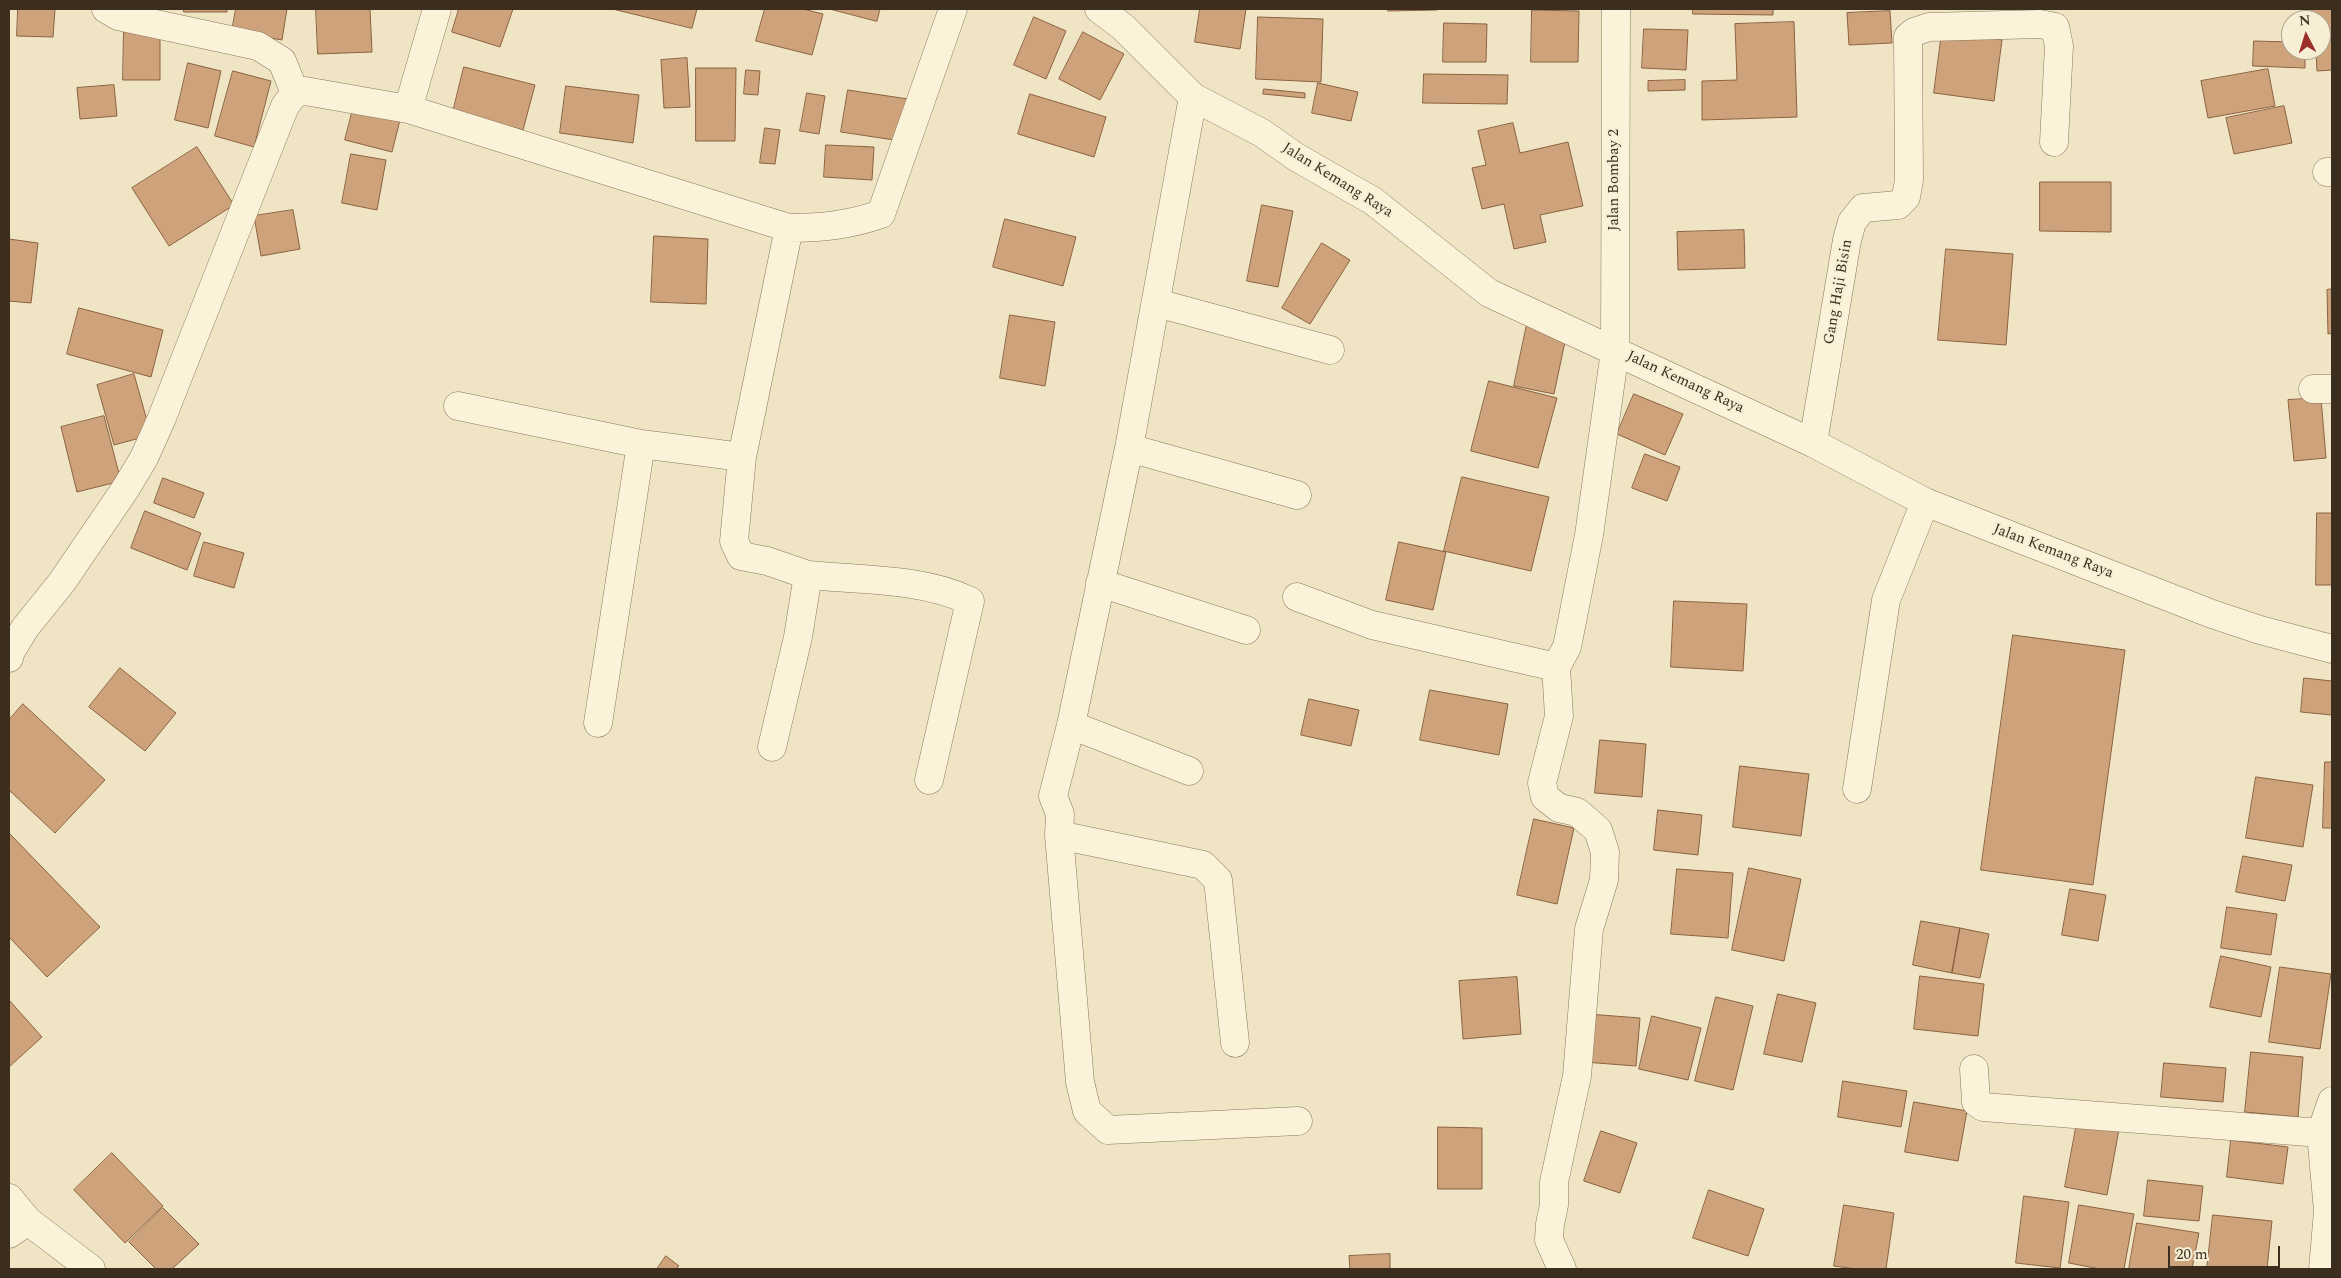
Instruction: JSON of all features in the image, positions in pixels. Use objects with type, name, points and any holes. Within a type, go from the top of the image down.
[{"type":"street","points":[[106,9],[118,16],[258,46],[282,62],[295,93]]},
{"type":"street","points":[[408,110],[437,9]]},
{"type":"street","points":[[9,658],[11,651],[25,628],[62,582],[126,488],[144,458],[161,420],[263,160],[286,106],[295,93],[305,91],[327,94],[408,110],[789,228],[816,228],[855,223],[881,214],[954,9]]},
{"type":"street","name":"Jalan Kemang Raya","points":[[1099,9],[1128,18],[1193,97],[1262,133],[1296,157],[1373,201],[1489,293],[1813,443],[1925,502],[2212,614],[2260,630],[2332,649]]},
{"type":"street","name":"Jalan Bombay 2","points":[[1556,667],[1567,647],[1589,536],[1615,351],[1616,9]]},
{"type":"street","points":[[1997,17],[2055,27],[2059,46],[2058,99],[2054,142]]},
{"type":"street","name":"Gang Haji Bisin","points":[[1813,443],[1847,240],[1852,222],[1863,208],[1898,205],[1906,196],[1908,180],[1908,37],[1914,32],[1929,27],[1997,17]]},
{"type":"street","points":[[1193,97],[1157,303],[1129,448],[1053,796],[1060,814],[1059,835],[1080,1082],[1088,1111],[1108,1130],[1298,1121]]},
{"type":"street","points":[[789,228],[742,457],[734,541],[741,556],[808,575],[900,583],[952,592],[970,602],[929,780]]},
{"type":"street","points":[[1157,303],[1330,350]]},
{"type":"street","points":[[458,406],[641,444],[742,457]]},
{"type":"street","points":[[598,723],[641,444]]},
{"type":"street","points":[[1129,448],[1296,495]]},
{"type":"street","points":[[1857,789],[1886,600],[1925,502]]},
{"type":"street","points":[[772,747],[798,637],[808,575]]},
{"type":"street","points":[[1100,583],[1246,630]]},
{"type":"street","points":[[1297,597],[1372,625],[1556,667],[1560,716],[1542,783],[1545,797],[1559,808],[1577,812],[1598,830],[1605,852],[1604,880],[1589,929],[1577,1076],[1554,1182],[1554,1205],[1549,1240],[1562,1269]]},
{"type":"street","points":[[1070,725],[1189,771]]},
{"type":"street","points":[[1059,835],[1203,865],[1218,880],[1235,1043]]},
{"type":"street","points":[[1974,1069],[1976,1102],[1983,1107],[2321,1133]]},
{"type":"street","points":[[2323,1269],[2328,1211],[2321,1133],[2332,1101]]},
{"type":"street","points":[[9,1198],[18,1228],[91,1269]]},
{"type":"building","points":[[18,9],[55,9],[53,37],[17,36]]},
{"type":"building","points":[[184,9],[227,9],[227,12],[184,12]]},
{"type":"building","points":[[236,9],[287,9],[282,40],[232,31]]},
{"type":"building","points":[[316,9],[370,9],[372,52],[318,54]]},
{"type":"building","points":[[459,9],[513,9],[500,47],[452,32]]},
{"type":"building","points":[[613,9],[697,9],[692,28]]},
{"type":"building","points":[[765,9],[803,9],[823,14],[812,55],[756,41]]},
{"type":"building","points":[[830,9],[880,9],[877,21]]},
{"type":"building","points":[[1200,9],[1246,9],[1240,49],[1195,42]]},
{"type":"building","points":[[1388,9],[1437,9],[1437,10],[1388,11]]},
{"type":"building","points":[[1693,9],[1773,9],[1773,15],[1693,14]]},
{"type":"building","points":[[2332,9],[2332,32],[2331,10],[2305,10]]},
{"type":"building","points":[[1532,10],[1579,11],[1578,62],[1531,62]]},
{"type":"building","points":[[1890,11],[1892,43],[1849,45],[1847,13]]},
{"type":"building","points":[[1034,17],[1066,31],[1046,79],[1014,65]]},
{"type":"building","points":[[1258,17],[1323,19],[1321,82],[1256,79]]},
{"type":"building","points":[[1794,22],[1797,117],[1702,120],[1702,81],[1737,80],[1735,24]]},
{"type":"building","points":[[1444,23],[1487,24],[1486,62],[1443,62]]},
{"type":"building","points":[[124,27],[160,27],[160,80],[123,80]]},
{"type":"building","points":[[1644,29],[1688,30],[1686,70],[1642,68]]},
{"type":"building","points":[[1083,32],[1124,54],[1100,100],[1059,79]]},
{"type":"building","points":[[1942,32],[2002,40],[1994,101],[1934,93]]},
{"type":"building","points":[[2332,39],[2332,70],[2317,71],[2316,60],[2331,60]]},
{"type":"building","points":[[2254,41],[2281,42],[2281,60],[2305,60],[2305,68],[2253,66]]},
{"type":"building","points":[[687,58],[690,107],[664,108],[661,60]]},
{"type":"building","points":[[188,63],[221,71],[208,128],[175,120]]},
{"type":"building","points":[[464,67],[535,85],[523,130],[453,112]]},
{"type":"building","points":[[696,68],[736,68],[735,141],[696,141]]},
{"type":"building","points":[[2268,69],[2275,106],[2208,118],[2201,81]]},
{"type":"building","points":[[746,70],[760,71],[758,95],[744,94]]},
{"type":"building","points":[[233,71],[271,81],[254,147],[215,136]]},
{"type":"building","points":[[1424,74],[1508,75],[1507,104],[1423,103]]},
{"type":"building","points":[[1685,80],[1685,90],[1648,91],[1648,81]]},
{"type":"building","points":[[1318,83],[1358,92],[1351,121],[1312,113]]},
{"type":"building","points":[[114,85],[117,116],[80,119],[77,88]]},
{"type":"building","points":[[566,86],[639,95],[633,143],[560,133]]},
{"type":"building","points":[[1264,89],[1305,93],[1305,98],[1263,94]]},
{"type":"building","points":[[848,90],[908,99],[901,141],[841,132]]},
{"type":"building","points":[[807,93],[825,96],[819,134],[800,131]]},
{"type":"building","points":[[1030,94],[1106,117],[1094,157],[1018,134]]},
{"type":"building","points":[[2284,106],[2292,143],[2234,154],[2226,118]]},
{"type":"building","points":[[353,109],[400,120],[392,152],[345,140]]},
{"type":"building","points":[[1513,123],[1520,153],[1568,142],[1583,206],[1540,215],[1546,242],[1514,249],[1504,204],[1482,209],[1472,168],[1486,165],[1478,131]]},
{"type":"building","points":[[765,128],[780,130],[775,164],[760,163]]},
{"type":"building","points":[[826,145],[874,147],[872,180],[824,177]]},
{"type":"building","points":[[197,147],[234,205],[169,246],[132,188]]},
{"type":"building","points":[[351,154],[386,160],[377,210],[342,203]]},
{"type":"building","points":[[2040,182],[2111,182],[2111,232],[2040,231]]},
{"type":"building","points":[[1262,205],[1293,211],[1278,287],[1247,281]]},
{"type":"building","points":[[293,210],[300,249],[261,256],[254,216]]},
{"type":"building","points":[[1005,219],[1076,237],[1063,286],[993,267]]},
{"type":"building","points":[[1744,230],[1745,268],[1678,270],[1677,232]]},
{"type":"building","points":[[654,236],[708,239],[706,304],[651,302]]},
{"type":"building","points":[[9,239],[38,243],[31,303],[9,301]]},
{"type":"building","points":[[1322,243],[1350,260],[1310,324],[1282,308]]},
{"type":"building","points":[[1946,249],[2013,254],[2006,345],[1938,340]]},
{"type":"building","points":[[2332,289],[2332,333],[2328,334],[2327,290]]},
{"type":"building","points":[[79,308],[163,330],[151,377],[67,354]]},
{"type":"building","points":[[1010,315],[1055,322],[1045,386],[1000,378]]},
{"type":"building","points":[[1527,324],[1567,332],[1554,394],[1514,386]]},
{"type":"building","points":[[134,374],[151,435],[114,445],[97,385]]},
{"type":"building","points":[[1489,381],[1557,398],[1538,468],[1471,451]]},
{"type":"building","points":[[1634,394],[1683,414],[1665,455],[1617,434]]},
{"type":"building","points":[[2321,398],[2326,458],[2294,461],[2288,400]]},
{"type":"building","points":[[104,416],[121,481],[77,492],[61,427]]},
{"type":"building","points":[[1645,454],[1680,467],[1667,501],[1632,488]]},
{"type":"building","points":[[1462,477],[1549,497],[1531,571],[1444,551]]},
{"type":"building","points":[[163,478],[204,493],[194,518],[154,503]]},
{"type":"building","points":[[145,511],[201,533],[187,570],[131,548]]},
{"type":"building","points":[[2317,513],[2332,513],[2332,585],[2316,585]]},
{"type":"building","points":[[204,542],[244,553],[234,588],[194,576]]},
{"type":"building","points":[[1399,542],[1446,552],[1433,610],[1386,600]]},
{"type":"building","points":[[1674,601],[1747,604],[1743,671],[1671,667]]},
{"type":"building","points":[[2013,635],[2125,650],[2093,885],[1981,870]]},
{"type":"building","points":[[120,668],[176,713],[145,751],[89,707]]},
{"type":"building","points":[[2304,678],[2332,681],[2332,715],[2301,712]]},
{"type":"building","points":[[1430,690],[1508,704],[1499,755],[1420,740]]},
{"type":"building","points":[[1309,699],[1359,710],[1351,746],[1301,735]]},
{"type":"building","points":[[23,704],[105,780],[55,833],[9,790],[9,720]]},
{"type":"building","points":[[1600,740],[1646,744],[1642,797],[1595,793]]},
{"type":"building","points":[[2325,762],[2332,762],[2332,828],[2323,828]]},
{"type":"building","points":[[1740,766],[1809,774],[1801,836],[1733,827]]},
{"type":"building","points":[[2256,777],[2313,785],[2303,847],[2246,838]]},
{"type":"building","points":[[1658,810],[1702,815],[1698,855],[1654,850]]},
{"type":"building","points":[[1534,819],[1574,828],[1557,904],[1517,895]]},
{"type":"building","points":[[9,833],[100,927],[47,977],[9,937]]},
{"type":"building","points":[[2243,856],[2292,865],[2285,901],[2236,892]]},
{"type":"building","points":[[1749,868],[1801,879],[1784,961],[1732,950]]},
{"type":"building","points":[[1677,869],[1733,873],[1728,938],[1671,934]]},
{"type":"building","points":[[2070,889],[2106,895],[2098,941],[2062,935]]},
{"type":"building","points":[[2227,907],[2277,914],[2271,955],[2221,948]]},
{"type":"building","points":[[1921,921],[1960,928],[1952,973],[1913,965]]},
{"type":"building","points":[[1960,928],[1989,934],[1980,978],[1952,973]]},
{"type":"building","points":[[2221,956],[2271,967],[2261,1017],[2210,1007]]},
{"type":"building","points":[[2280,967],[2331,974],[2320,1049],[2269,1042]]},
{"type":"building","points":[[1920,976],[1984,984],[1978,1036],[1914,1029]]},
{"type":"building","points":[[1517,977],[1521,1034],[1463,1039],[1459,981]]},
{"type":"building","points":[[1778,994],[1816,1003],[1802,1062],[1764,1054]]},
{"type":"building","points":[[1716,997],[1753,1006],[1733,1090],[1695,1081]]},
{"type":"building","points":[[9,1000],[42,1037],[9,1067]]},
{"type":"building","points":[[1588,1014],[1640,1018],[1636,1066],[1584,1062]]},
{"type":"building","points":[[1652,1016],[1701,1028],[1688,1080],[1639,1069]]},
{"type":"building","points":[[2251,1052],[2303,1057],[2298,1117],[2245,1112]]},
{"type":"building","points":[[2164,1063],[2226,1068],[2223,1102],[2161,1097]]},
{"type":"building","points":[[1843,1081],[1907,1091],[1901,1127],[1838,1117]]},
{"type":"building","points":[[1914,1102],[1967,1111],[1958,1161],[1905,1152]]},
{"type":"building","points":[[2078,1117],[2120,1124],[2107,1195],[2065,1187]]},
{"type":"building","points":[[1438,1127],[1482,1128],[1482,1189],[1438,1189]]},
{"type":"building","points":[[1601,1131],[1637,1143],[1620,1193],[1584,1181]]},
{"type":"building","points":[[2231,1140],[2288,1147],[2283,1184],[2227,1177]]},
{"type":"building","points":[[112,1153],[163,1206],[125,1243],[74,1190]]},
{"type":"building","points":[[2148,1180],[2203,1186],[2199,1221],[2144,1216]]},
{"type":"building","points":[[1709,1190],[1764,1209],[1748,1256],[1693,1238]]},
{"type":"building","points":[[2024,1196],[2069,1202],[2060,1268],[2016,1263]]},
{"type":"building","points":[[1844,1205],[1894,1213],[1886,1269],[1856,1269],[1834,1266]]},
{"type":"building","points":[[2079,1205],[2134,1214],[2124,1269],[2100,1269],[2069,1263]]},
{"type":"building","points":[[163,1208],[199,1244],[172,1269],[156,1269],[129,1242]]},
{"type":"building","points":[[2213,1215],[2272,1221],[2267,1269],[2207,1269]]},
{"type":"building","points":[[2137,1223],[2199,1233],[2192,1269],[2129,1269]]},
{"type":"building","points":[[1390,1254],[1390,1269],[1350,1269],[1349,1256]]},
{"type":"building","points":[[666,1256],[679,1266],[676,1269],[657,1269]]}]
